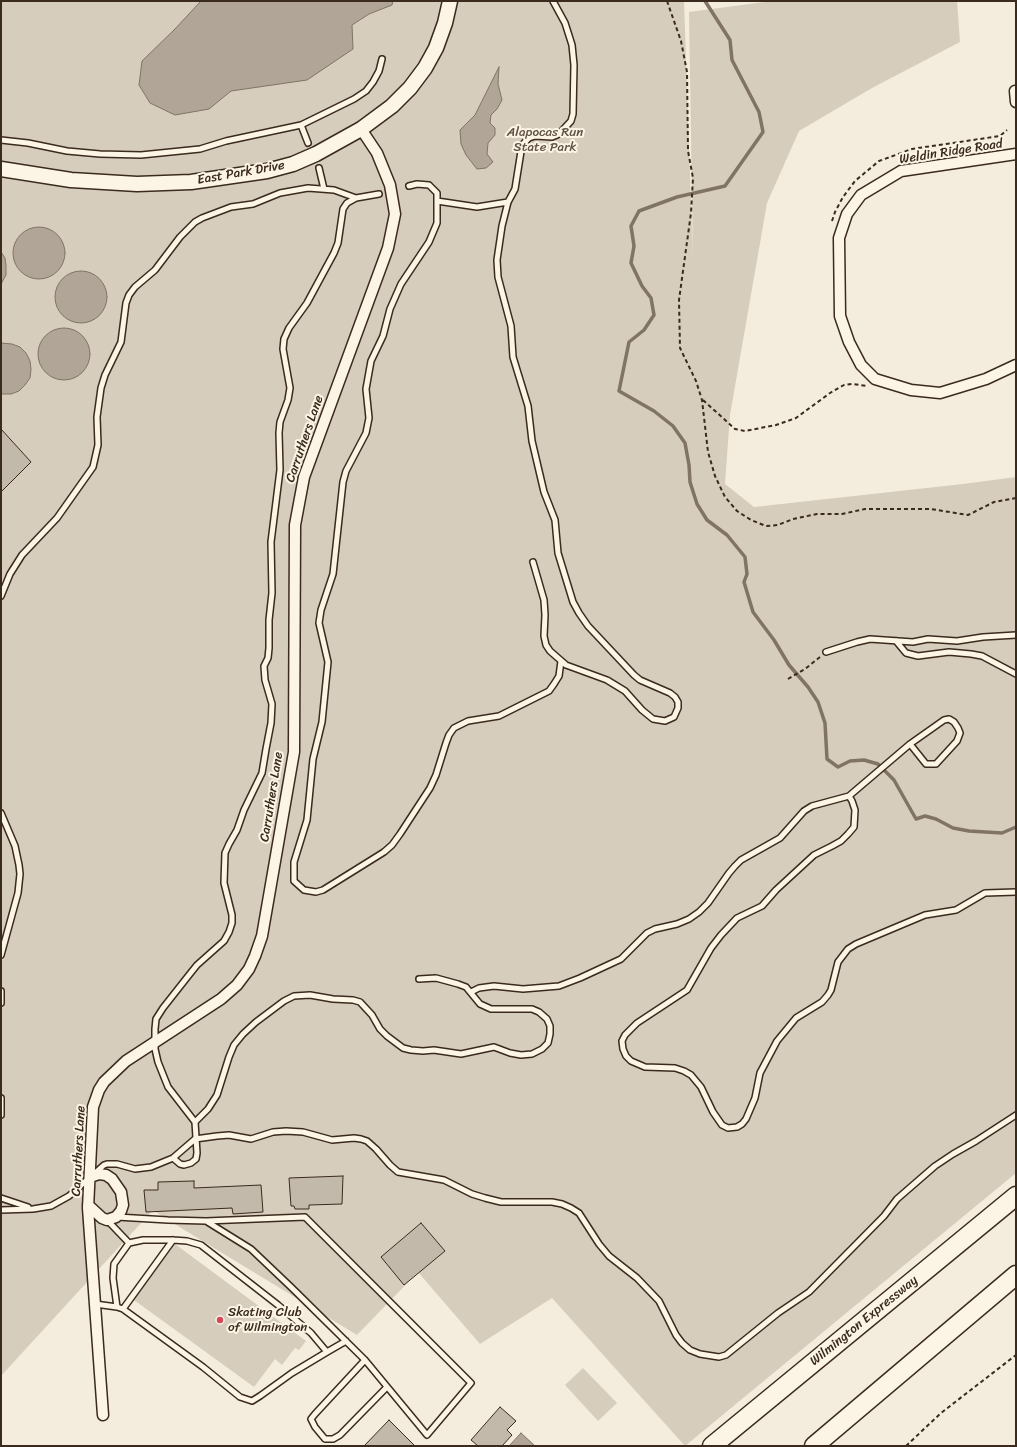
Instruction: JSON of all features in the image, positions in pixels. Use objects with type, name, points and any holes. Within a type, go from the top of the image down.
[{"type":"highway","name":"Wilmington Expressway","points":[[712,1446],[1016,1196]]},
{"type":"highway","points":[[814,1446],[1016,1275]]},
{"type":"street","name":"East Park Drive","points":[[1,169],[71,180],[137,184],[192,182],[267,171],[292,164],[316,154],[361,129],[392,106],[410,88],[425,68],[436,48],[443,29],[450,1]]},
{"type":"street","points":[[1015,91],[1016,102]]},
{"type":"street","name":"Carruthers Lane","points":[[103,1415],[88,1205],[93,1107],[99,1090],[104,1082],[126,1061],[221,999],[237,985],[249,969],[255,956],[264,926],[294,752],[295,525],[304,477],[388,248],[395,214],[387,178],[377,153],[361,129]]},
{"type":"street","name":"Weldin Ridge Road","points":[[1016,154],[901,171],[861,194],[847,214],[840,238],[840,316],[849,342],[861,365],[875,379],[911,390],[940,393],[986,379],[1016,365]]},
{"type":"street","points":[[88,1205],[102,1218],[112,1218],[121,1211],[123,1205],[123,1198],[118,1185],[112,1179],[106,1175],[99,1174],[90,1177]]},
{"type":"lane","points":[[533,562],[544,600],[544,636],[546,645],[550,652],[566,665],[607,680],[632,698],[642,710],[653,719],[658,721],[670,720],[677,713],[678,702],[675,697],[670,693],[640,680],[634,675],[588,626],[579,614],[573,602],[558,553],[555,520],[544,492],[532,441],[528,406],[513,357],[512,326],[498,277],[498,252],[502,226],[508,202],[515,189],[522,145],[529,138],[535,136],[552,137],[558,134],[571,121],[573,114],[574,65],[572,45],[567,28],[553,1]]},
{"type":"lane","points":[[1,140],[28,143],[67,151],[141,155],[200,149],[226,141],[301,125],[354,99],[366,91],[379,71],[382,59]]},
{"type":"lane","points":[[301,125],[308,143]]},
{"type":"lane","points":[[319,168],[324,189]]},
{"type":"lane","points":[[409,186],[417,184],[429,185],[437,193],[437,223],[434,234],[401,284],[390,309],[383,336],[371,362],[366,389],[368,418],[366,433],[346,471],[343,482],[333,574],[321,610],[319,623],[328,662],[322,722],[313,759],[307,820],[294,862],[294,881],[304,890],[316,892],[323,890],[384,852],[400,834],[430,788],[446,743],[454,728],[468,721],[499,716],[548,691],[559,676],[561,661]]},
{"type":"lane","points":[[1,596],[10,574],[22,555],[56,518],[93,467],[98,445],[97,417],[101,388],[105,375],[120,342],[126,303],[129,295],[135,287],[155,270],[180,237],[195,222],[202,218],[231,207],[253,204],[280,193],[308,188],[334,190],[356,198]]},
{"type":"lane","points":[[173,1158],[180,1164],[184,1165],[194,1161],[197,1156],[195,1122],[168,1087],[158,1062],[155,1049],[156,1019],[197,965],[224,941],[232,923],[230,902],[224,883],[225,853],[237,830],[244,810],[262,773],[272,719],[272,704],[264,673],[264,666],[268,658],[269,648],[269,620],[272,593],[271,542],[280,470],[280,422],[288,400],[290,388],[283,349],[284,339],[289,328],[307,302],[334,253],[338,243],[343,209],[347,203],[356,198],[379,194]]},
{"type":"lane","points":[[437,201],[477,207],[508,202]]},
{"type":"lane","points":[[826,652],[870,639],[913,642],[928,639],[957,641],[983,637],[1016,635]]},
{"type":"lane","points":[[896,641],[906,654],[918,656],[949,652],[971,654],[982,656],[1016,674]]},
{"type":"lane","points":[[471,992],[479,988],[494,986],[522,989],[559,986],[585,976],[621,959],[647,933],[654,929],[677,924],[690,919],[699,912],[708,903],[734,866],[746,857],[780,838],[804,811],[812,806],[849,796],[910,744],[944,720],[949,719],[954,722],[960,733],[957,741],[936,764],[926,764],[910,744]]},
{"type":"lane","points":[[849,796],[855,810],[854,827],[848,834],[832,846],[814,855],[782,884],[762,906],[737,918],[711,948],[687,990],[637,1024],[625,1034],[622,1041],[626,1056],[631,1061],[645,1067],[675,1068],[691,1075],[698,1083],[713,1112],[722,1125],[728,1128],[737,1127],[746,1119],[756,1098],[760,1073],[777,1040],[796,1018],[822,1002],[828,995],[831,990],[838,962],[848,949],[856,944],[925,915],[956,910],[985,893],[1016,892]]},
{"type":"lane","points":[[1,813],[15,846],[20,874],[18,893],[1,955]]},
{"type":"lane","points":[[195,1122],[204,1113],[217,1095],[234,1045],[243,1034],[262,1018],[284,1001],[294,996],[310,995],[360,1002],[372,1015],[380,1029],[387,1036],[403,1048],[410,1050],[434,1050],[461,1054],[494,1047],[510,1053],[521,1055],[538,1052],[545,1047],[550,1038],[550,1030],[547,1019],[542,1014],[532,1009],[497,1010],[487,1008],[480,1004],[471,992],[462,985],[442,979],[419,979]]},
{"type":"lane","points":[[1,991],[1,1003]]},
{"type":"lane","points":[[1,1098],[1,1115]]},
{"type":"lane","points":[[1,1210],[33,1209],[51,1206],[69,1196],[104,1165],[107,1164],[141,1169],[158,1165],[173,1158],[196,1139],[224,1135],[251,1139],[273,1132],[286,1131],[303,1132],[332,1140],[354,1138],[361,1139],[367,1141],[376,1149],[398,1172],[444,1180],[472,1194],[501,1202],[535,1201],[562,1204],[571,1208],[579,1213],[599,1244],[609,1256],[637,1278],[659,1301],[682,1344],[690,1350],[700,1354],[719,1357],[726,1355],[778,1313],[809,1292],[884,1216],[897,1199],[935,1166],[1016,1115]]},
{"type":"lane","points":[[1,1198],[33,1209]]},
{"type":"lane","points":[[112,1218],[206,1221],[305,1217],[471,1383],[427,1435],[365,1360],[292,1288],[251,1249],[206,1221]]},
{"type":"lane","points":[[112,1218],[129,1243]]},
{"type":"lane","points":[[117,1306],[113,1278],[114,1264],[129,1243],[143,1240],[187,1241],[201,1245],[284,1310],[311,1333],[327,1352]]},
{"type":"lane","points":[[123,1309],[173,1240]]},
{"type":"lane","points":[[95,1304],[117,1306],[123,1309],[203,1367],[240,1397],[252,1400],[292,1373],[346,1341]]},
{"type":"lane","points":[[365,1360],[311,1419],[314,1427],[325,1439],[333,1439],[340,1435],[387,1387]]},
{"type":"path","points":[[667,1],[681,41],[687,72],[688,151],[693,178],[692,202],[679,300],[680,348],[696,381],[702,400],[708,452],[715,476],[725,497],[737,511],[751,520],[766,526],[778,525],[793,518],[817,514],[842,514],[865,509],[931,509],[968,515],[994,502],[1016,498]]},
{"type":"path","points":[[831,223],[835,212],[855,181],[880,160],[912,149],[1000,136],[1007,130]]},
{"type":"path","points":[[702,400],[735,429],[745,431],[776,425],[796,418],[830,393],[844,385],[852,384],[873,389]]},
{"type":"path","points":[[788,679],[805,669],[826,652]]},
{"type":"path","points":[[906,1446],[941,1413],[1016,1355]]},
{"type":"green space","name":"Alapocas Run State Park","points":[[1,1],[684,1],[693,259],[689,12],[772,1],[957,1],[960,42],[872,88],[799,131],[767,203],[730,415],[725,484],[754,507],[1016,477],[1016,1173],[685,1446],[552,1298],[480,1344],[418,1272],[357,1335],[153,1210],[1,1376]]},
{"type":"green space","name":"Skating Club of Wilmington","points":[[175,1244],[306,1341],[299,1350],[295,1348],[282,1365],[275,1359],[254,1387],[134,1300]]},
{"type":"green space","points":[[583,1368],[617,1403],[598,1421],[565,1385]]},
{"type":"shaded area","points":[[201,1],[393,1],[392,5],[369,14],[352,25],[353,49],[307,80],[231,91],[209,109],[175,115],[150,103],[139,85],[142,61]]},
{"type":"shaded area","points":[[499,67],[498,84],[502,100],[497,109],[491,115],[490,123],[495,128],[495,135],[488,143],[487,154],[493,162],[486,168],[477,169],[466,155],[461,144],[460,130],[475,115]]},
{"type":"shaded area","points":[[34,227],[44,227],[58,234],[65,248],[65,258],[58,272],[44,279],[34,279],[24,275],[17,268],[13,258],[13,248],[17,238],[24,231]]},
{"type":"shaded area","points":[[1,252],[5,258],[6,275],[1,284]]},
{"type":"shaded area","points":[[76,271],[86,271],[100,278],[107,292],[107,302],[100,316],[86,323],[76,323],[66,319],[59,312],[55,302],[55,292],[59,282],[66,275]]},
{"type":"shaded area","points":[[59,328],[69,328],[83,335],[90,349],[90,359],[83,373],[69,380],[59,380],[49,376],[42,369],[38,359],[38,349],[42,339],[49,332]]},
{"type":"shaded area","points":[[1,343],[12,344],[20,347],[26,353],[30,361],[30,378],[19,391],[11,394],[1,394]]},
{"type":"shaded area","points":[[521,1433],[535,1446],[509,1446]]},
{"type":"building","points":[[1,429],[31,462],[1,492]]},
{"type":"building","points":[[343,1176],[342,1204],[309,1205],[309,1209],[295,1209],[294,1206],[291,1206],[289,1178]]},
{"type":"building","points":[[194,1181],[194,1188],[261,1185],[263,1212],[233,1214],[232,1208],[146,1212],[144,1190],[158,1190],[158,1182]]},
{"type":"building","points":[[421,1223],[445,1251],[404,1285],[381,1257]]},
{"type":"building","points":[[500,1407],[516,1421],[507,1430],[512,1435],[502,1446],[478,1446],[471,1440]]},
{"type":"building","points":[[389,1420],[415,1446],[364,1446]]},
{"type":"waterway","points":[[705,1],[730,40],[732,60],[759,112],[763,132],[725,186],[677,197],[639,211],[631,226],[634,246],[631,263],[642,286],[651,298],[654,315],[644,330],[629,342],[619,391],[654,411],[673,426],[685,443],[690,482],[697,504],[707,520],[727,535],[745,557],[747,574],[744,582],[753,612],[774,640],[789,665],[808,687],[818,702],[825,723],[827,759],[838,767],[850,761],[864,760],[878,764],[894,780],[916,819],[925,816],[936,819],[953,828],[969,831],[1002,833],[1016,827]]},
{"type":"place","name":"Skating Club of Wilmington","points":[[220,1320]]}]
